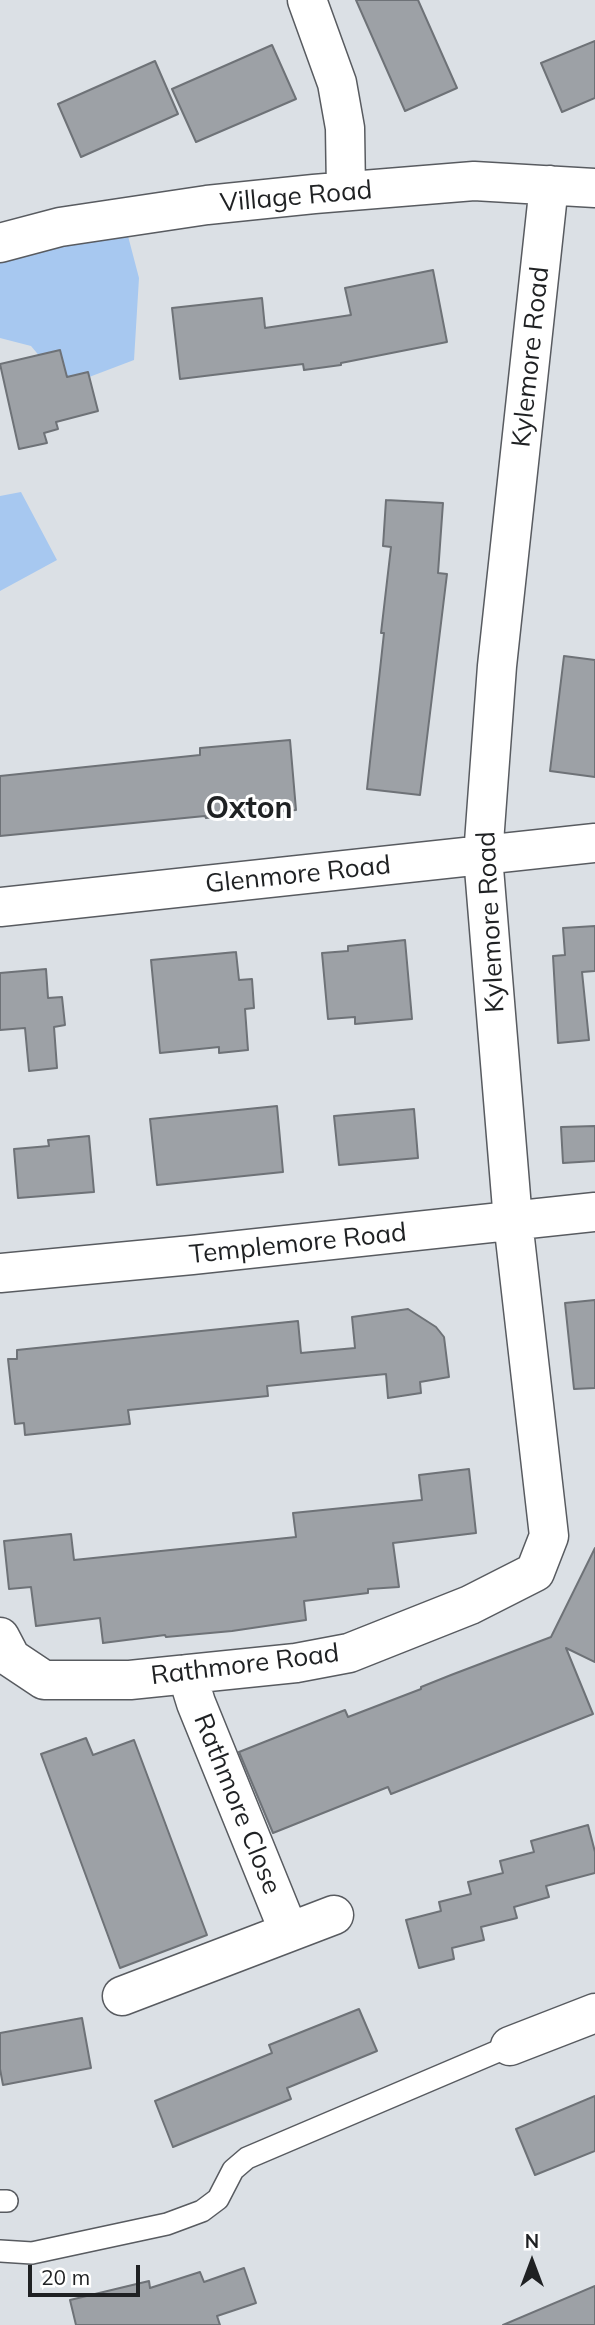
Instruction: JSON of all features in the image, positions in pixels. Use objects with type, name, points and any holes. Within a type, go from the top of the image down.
[{"type":"street","points":[[307,0],[337,83],[345,128],[346,191]]},
{"type":"street","name":"Village Road","points":[[0,243],[60,228],[207,205],[346,191],[474,181],[595,188]]},
{"type":"street","name":"Kylemore Road","points":[[535,1572],[549,1536],[513,1221],[483,856],[497,666],[549,185]]},
{"type":"street","name":"Glenmore Road","points":[[0,907],[595,843]]},
{"type":"street","name":"Templemore Road","points":[[0,1273],[595,1212]]},
{"type":"street","name":"Rathmore Road","points":[[0,1637],[11,1658],[44,1680],[130,1680],[296,1663],[349,1653],[470,1605],[535,1572]]},
{"type":"street","name":"Rathmore Close","points":[[187,1674],[196,1703],[289,1932]]},
{"type":"street","points":[[124,1999],[334,1915]]},
{"type":"street","points":[[510,2046],[595,2013]]},
{"type":"lane","points":[[0,2251],[32,2253],[167,2224],[202,2211],[218,2199],[233,2170],[247,2158],[510,2046]]},
{"type":"shaded area","points":[[94,228],[128,236],[139,278],[134,360],[76,382],[57,377],[31,346],[0,338],[0,262],[37,254]]},
{"type":"shaded area","points":[[21,492],[57,560],[0,591],[0,496]]},
{"type":"building","points":[[356,0],[418,0],[457,88],[405,111]]},
{"type":"building","points":[[595,41],[595,98],[562,112],[541,63]]},
{"type":"building","points":[[272,45],[296,99],[196,142],[172,89]]},
{"type":"building","points":[[155,61],[178,114],[81,157],[58,104]]},
{"type":"building","points":[[433,270],[447,342],[341,365],[304,370],[303,364],[180,379],[172,308],[262,298],[265,328],[351,315],[345,288]]},
{"type":"building","points":[[60,350],[67,377],[88,372],[98,411],[56,422],[58,429],[44,433],[47,443],[19,449],[0,364]]},
{"type":"building","points":[[386,500],[443,503],[438,573],[447,574],[420,795],[367,789],[391,547],[383,546]]},
{"type":"building","points":[[564,656],[595,660],[595,777],[550,771]]},
{"type":"building","points":[[290,740],[296,810],[0,836],[0,776],[200,755],[200,748]]},
{"type":"building","points":[[595,926],[595,971],[582,972],[589,1040],[558,1043],[553,956],[565,955],[563,928]]},
{"type":"building","points":[[405,940],[412,1019],[355,1024],[355,1017],[328,1019],[322,953],[348,951],[348,946]]},
{"type":"building","points":[[236,952],[239,980],[252,979],[254,1008],[245,1009],[248,1050],[219,1053],[219,1047],[160,1053],[151,960]]},
{"type":"building","points":[[46,969],[48,998],[62,997],[65,1025],[54,1027],[57,1068],[29,1071],[25,1028],[0,1030],[0,973]]},
{"type":"building","points":[[277,1106],[283,1172],[157,1185],[150,1119]]},
{"type":"building","points":[[414,1109],[418,1158],[339,1165],[334,1116]]},
{"type":"building","points":[[595,1126],[595,1161],[563,1163],[561,1127]]},
{"type":"building","points":[[89,1136],[94,1192],[18,1198],[14,1149],[49,1146],[48,1140]]},
{"type":"building","points":[[595,1300],[595,1388],[574,1389],[565,1303]]},
{"type":"building","points":[[408,1309],[436,1327],[444,1337],[449,1377],[420,1382],[421,1393],[388,1398],[386,1374],[267,1386],[268,1396],[128,1410],[130,1424],[25,1435],[24,1423],[15,1424],[8,1359],[17,1359],[17,1350],[298,1321],[301,1353],[355,1348],[352,1317]]},
{"type":"building","points":[[469,1469],[476,1533],[393,1543],[399,1587],[368,1589],[368,1593],[304,1601],[306,1620],[232,1631],[165,1635],[103,1643],[100,1618],[36,1626],[31,1587],[9,1589],[4,1541],[71,1534],[74,1560],[296,1537],[293,1513],[422,1500],[419,1475]]},
{"type":"building","points":[[595,1548],[595,1662],[566,1648],[593,1714],[391,1794],[388,1787],[273,1833],[239,1752],[345,1710],[348,1717],[551,1637]]},
{"type":"building","points":[[86,1738],[93,1755],[134,1740],[207,1935],[120,1968],[41,1754]]},
{"type":"building","points":[[588,1825],[595,1852],[595,1873],[546,1886],[549,1897],[514,1907],[517,1918],[481,1927],[484,1940],[452,1948],[454,1959],[419,1968],[406,1920],[441,1911],[439,1902],[471,1894],[468,1882],[503,1873],[500,1861],[534,1852],[531,1841]]},
{"type":"building","points":[[359,2009],[377,2051],[287,2088],[291,2099],[173,2147],[155,2101],[272,2053],[269,2045]]},
{"type":"building","points":[[82,2018],[91,2068],[3,2085],[0,2033]]},
{"type":"building","points":[[595,2096],[595,2151],[535,2175],[516,2129]]},
{"type":"building","points":[[244,2268],[256,2303],[217,2316],[220,2325],[76,2325],[70,2300],[149,2281],[150,2288],[200,2272],[204,2282]]},
{"type":"building","points":[[595,2286],[595,2325],[503,2325]]},
{"type":"district","name":"Oxton","points":[[249,809]]}]
